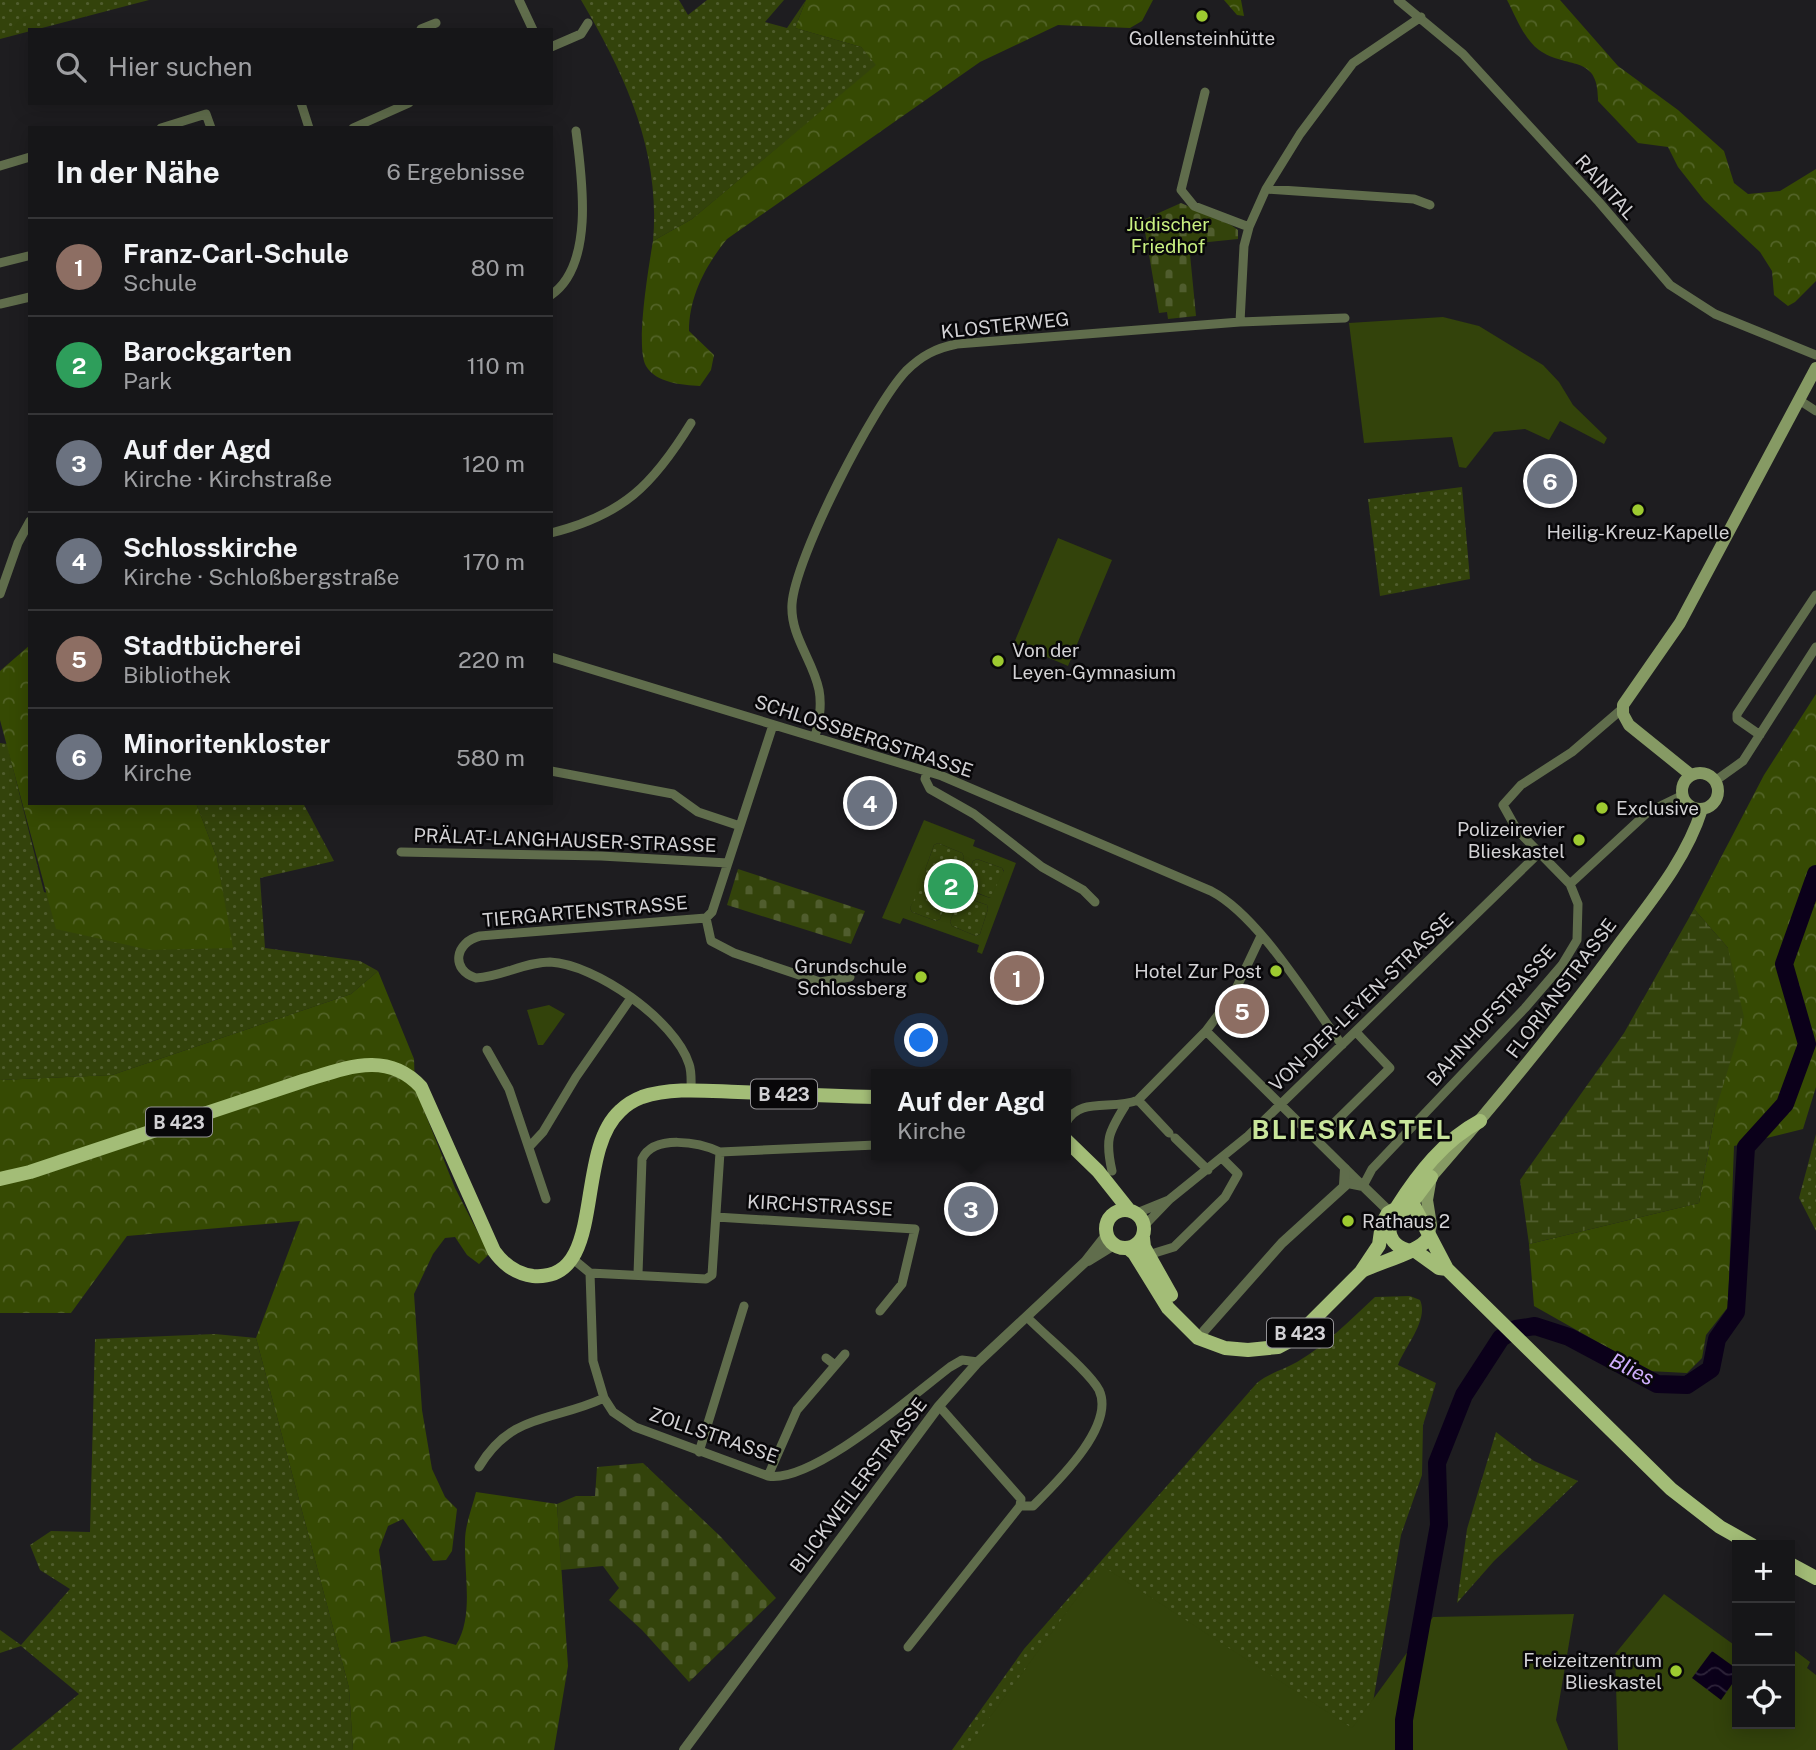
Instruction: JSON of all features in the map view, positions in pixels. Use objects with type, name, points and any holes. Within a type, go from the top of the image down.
[{"type":"main road","points":[[1691,775],[1625,720],[1622,709],[1680,622],[1816,368]]},
{"type":"main road","points":[[1630,695],[1631,713],[1639,732]]},
{"type":"main road","points":[[1702,772],[1716,780],[1717,798],[1702,809],[1692,807],[1683,795],[1684,784],[1691,775],[1702,772]]},
{"type":"main road","name":"FLORIANSTRASSE","points":[[1431,1177],[1552,1035],[1674,870],[1696,829],[1702,809]]},
{"type":"main road","name":"B 423","points":[[0,1179],[30,1172],[315,1077],[359,1065],[383,1064],[404,1072],[421,1087],[494,1251],[519,1273],[548,1275],[573,1259],[583,1238],[596,1152],[609,1123],[618,1112],[641,1097],[691,1091],[871,1097]]},
{"type":"main road","points":[[1447,1269],[1438,1268],[1413,1251],[1398,1245],[1391,1238],[1389,1228],[1422,1170],[1467,1128],[1480,1121]]},
{"type":"main road","points":[[1071,1145],[1109,1178],[1138,1222],[1148,1255],[1177,1305],[1205,1337]]},
{"type":"main road","points":[[1398,1211],[1431,1177]]},
{"type":"main road","points":[[1428,1238],[1431,1225],[1427,1197],[1431,1177]]},
{"type":"main road","points":[[1109,1178],[1112,1214],[1107,1223],[1116,1242],[1134,1253],[1168,1308],[1205,1337]]},
{"type":"main road","points":[[1398,1211],[1411,1212],[1420,1217],[1428,1238],[1445,1259],[1447,1269],[1637,1457],[1695,1510],[1743,1540]]},
{"type":"main road","name":"B 423","points":[[1205,1337],[1225,1348],[1248,1350],[1286,1344],[1310,1324],[1361,1272],[1381,1240],[1382,1224],[1398,1211]]},
{"type":"main road","points":[[1112,1214],[1138,1222]]},
{"type":"main road","points":[[1116,1242],[1138,1222]]},
{"type":"main road","name":"B 423","points":[[1361,1272],[1384,1260],[1413,1251],[1428,1238]]},
{"type":"main road","points":[[1795,1567],[1816,1578]]},
{"type":"street","points":[[519,0],[532,28]]},
{"type":"street","name":"RAINTAL","points":[[1398,0],[1421,17],[1486,79],[1670,285],[1715,314],[1816,355]]},
{"type":"street","points":[[1240,322],[1241,272],[1249,227],[1266,189],[1300,134],[1353,63],[1421,17]]},
{"type":"street","points":[[553,46],[581,34],[588,23]]},
{"type":"street","points":[[1205,92],[1181,190],[1194,205],[1249,227]]},
{"type":"street","points":[[302,105],[308,126]]},
{"type":"street","points":[[357,126],[405,105]]},
{"type":"street","points":[[167,126],[206,114],[210,126]]},
{"type":"street","points":[[553,293],[566,280],[580,247],[581,185],[576,131]]},
{"type":"street","points":[[0,166],[28,159]]},
{"type":"street","points":[[1266,189],[1414,199],[1430,205]]},
{"type":"street","points":[[0,263],[28,256]]},
{"type":"street","points":[[0,304],[28,298]]},
{"type":"street","name":"KLOSTERWEG","points":[[815,737],[821,704],[819,690],[792,619],[795,589],[847,466],[909,368],[927,354],[957,344],[1240,322],[1345,318]]},
{"type":"street","points":[[1799,400],[1816,411]]},
{"type":"street","points":[[553,532],[602,516],[635,496],[658,473],[691,424]]},
{"type":"street","points":[[0,594],[18,543],[28,526]]},
{"type":"street","points":[[1760,735],[1737,719],[1737,714],[1816,595]]},
{"type":"street","points":[[1716,780],[1743,761],[1816,647]]},
{"type":"street","name":"SCHLOSSBERGSTRASSE","points":[[553,658],[927,772],[998,799],[1232,903],[1254,923],[1342,1045]]},
{"type":"street","points":[[1622,709],[1572,751],[1521,785],[1503,805],[1517,830],[1570,884],[1648,811],[1683,795]]},
{"type":"street","name":"TIERGARTENSTRASSE","points":[[691,1091],[689,1064],[662,1024],[631,998],[594,974],[556,963],[534,964],[476,978],[461,970],[459,951],[467,941],[480,936],[706,918],[712,912],[773,725]]},
{"type":"street","points":[[553,771],[673,794],[698,812],[740,826]]},
{"type":"street","points":[[927,772],[926,784],[936,793],[974,814],[1042,867],[1083,890],[1095,902]]},
{"type":"street","name":"PRÄLAT-LANGHAUSER-STRASSE","points":[[401,852],[601,856],[728,863]]},
{"type":"street","name":"VON-DER-LEYEN-STRASSE","points":[[1138,1222],[1208,1170],[1280,1105],[1356,1032],[1390,993],[1540,852]]},
{"type":"street","name":"BAHNHOFSTRASSE","points":[[1363,1186],[1380,1161],[1468,1070],[1570,955],[1577,940],[1579,918],[1570,884]]},
{"type":"street","points":[[706,918],[711,941],[734,953],[820,982],[850,977]]},
{"type":"street","points":[[1071,1114],[1084,1106],[1125,1106],[1138,1100],[1206,1031],[1233,995],[1261,936]]},
{"type":"street","points":[[530,1146],[543,1132],[576,1077],[631,998]]},
{"type":"street","points":[[1206,1031],[1363,1186],[1398,1211]]},
{"type":"street","points":[[1325,1132],[1390,1068],[1356,1032]]},
{"type":"street","points":[[487,1050],[509,1089],[546,1199]]},
{"type":"street","points":[[1138,1100],[1208,1170]]},
{"type":"street","points":[[1109,1178],[1106,1147],[1108,1137],[1125,1106]]},
{"type":"street","points":[[638,1274],[642,1159],[645,1151],[661,1143],[708,1146],[720,1152],[871,1145]]},
{"type":"street","points":[[573,1259],[590,1273],[706,1279],[712,1275],[720,1152]]},
{"type":"street","points":[[1148,1255],[1175,1245],[1225,1198],[1236,1183],[1238,1174],[1222,1158]]},
{"type":"street","points":[[1344,1185],[1345,1168]]},
{"type":"street","points":[[1205,1337],[1282,1243],[1344,1185],[1354,1182],[1363,1186]]},
{"type":"street","name":"KIRCHSTRASSE","points":[[716,1217],[915,1229],[902,1284],[880,1311]]},
{"type":"street","name":"BLICKWEILERSTRASSE","points":[[684,1750],[939,1406],[978,1362],[1085,1262],[1116,1242]]},
{"type":"street","name":"ZOLLSTRASSE","points":[[590,1273],[593,1361],[604,1398],[623,1420],[699,1452],[768,1476],[783,1477],[817,1465],[950,1367],[962,1360],[978,1362]]},
{"type":"street","points":[[699,1452],[744,1306]]},
{"type":"street","points":[[1020,1506],[1033,1506],[1075,1462],[1102,1411],[1099,1391],[1027,1317]]},
{"type":"street","points":[[768,1476],[797,1410],[845,1354]]},
{"type":"street","points":[[826,1358],[835,1365]]},
{"type":"street","points":[[479,1467],[496,1443],[514,1429],[604,1398]]},
{"type":"street","points":[[908,1647],[1020,1506],[1020,1494],[939,1406]]},
{"type":"green space","points":[[0,0],[149,0],[42,28],[28,28],[28,32],[0,39]]},
{"type":"green space","points":[[581,0],[679,0],[688,15],[707,0],[784,0],[765,22],[787,28],[806,0],[795,28],[861,47],[877,65],[692,219],[653,241],[654,208],[646,146],[626,86]]},
{"type":"green space","points":[[806,0],[1153,0],[1142,21],[1130,28],[1058,25],[980,62],[727,239],[700,282],[690,318],[689,331],[714,355],[711,370],[700,386],[663,380],[650,372],[643,356],[644,305],[653,241],[692,219],[876,65],[861,47],[795,28]]},
{"type":"green space","points":[[1224,0],[1241,0],[1244,16],[1237,15]]},
{"type":"green space","points":[[1507,0],[1560,0],[1618,66],[1678,110],[1724,151],[1734,183],[1748,194],[1780,191],[1816,169],[1816,281],[1788,306],[1774,295],[1772,271],[1760,252],[1704,200],[1678,167],[1668,147],[1638,143],[1598,101],[1597,86],[1587,69],[1539,50],[1525,34]]},
{"type":"green space","name":"Jüdischer Friedhof","points":[[1181,203],[1231,225],[1238,230],[1238,239],[1189,244],[1196,316],[1168,319],[1167,312],[1159,313],[1143,220]]},
{"type":"green space","points":[[1443,317],[1479,326],[1543,365],[1559,382],[1573,405],[1607,438],[1604,444],[1560,421],[1549,440],[1525,429],[1494,432],[1466,468],[1459,467],[1452,437],[1364,443],[1349,323]]},
{"type":"green space","points":[[1462,487],[1470,579],[1380,596],[1368,499]]},
{"type":"green space","points":[[1058,538],[1112,560],[1068,666],[1014,643]]},
{"type":"green space","points":[[28,647],[28,805],[197,805],[217,858],[233,948],[150,950],[56,929],[0,720],[0,671]]},
{"type":"green space","points":[[1816,694],[1816,1087],[1803,1129],[1734,1146],[1728,1307],[1706,1335],[1702,1358],[1687,1373],[1649,1371],[1534,1306],[1529,1244],[1699,1203],[1715,1112],[1728,948],[1694,909],[1764,775]]},
{"type":"green space","points":[[0,743],[7,744],[44,892],[232,948],[217,858],[197,805],[304,805],[334,861],[260,878],[265,948],[360,961],[378,971],[351,994],[112,1075],[0,1080]]},
{"type":"green space","points":[[924,820],[975,840],[973,846],[1016,863],[982,954],[977,952],[979,945],[903,918],[900,924],[882,918]],"holes":[[[938,843],[962,853],[964,857],[956,879],[950,882],[927,874],[925,870],[934,845]],[[977,859],[1004,871],[990,898],[968,890],[965,883],[973,861]],[[923,882],[946,890],[948,897],[940,919],[936,921],[912,912],[910,908]],[[965,897],[987,905],[980,934],[976,936],[952,926],[950,922],[958,900]]]},
{"type":"green space","points":[[938,843],[962,853],[964,857],[956,879],[950,882],[927,874],[925,870],[934,845]]},
{"type":"green space","points":[[977,859],[1002,868],[1004,872],[994,896],[990,898],[968,889],[965,883],[973,861]]},
{"type":"green space","points":[[738,869],[865,911],[851,944],[727,905]]},
{"type":"green space","points":[[924,882],[946,891],[948,897],[940,919],[936,921],[912,912],[910,908],[920,884]]},
{"type":"green space","points":[[964,897],[987,905],[980,934],[976,936],[952,926],[950,922],[958,900]]},
{"type":"green space","points":[[1694,909],[1728,948],[1744,1017],[1715,1112],[1699,1203],[1529,1244],[1520,1180],[1624,1033]]},
{"type":"green space","points":[[378,971],[414,1059],[415,1088],[455,1188],[489,1254],[479,1264],[467,1255],[455,1237],[445,1238],[433,1254],[414,1294],[422,1410],[432,1469],[445,1497],[457,1509],[452,1551],[446,1560],[433,1561],[403,1519],[388,1526],[379,1550],[391,1643],[425,1636],[456,1645],[465,1621],[465,1535],[476,1492],[557,1504],[568,1666],[554,1750],[353,1750],[349,1688],[256,1338],[300,1221],[127,1236],[71,1313],[0,1313],[0,1080],[112,1075],[351,994]]},
{"type":"green space","points":[[549,1005],[565,1014],[543,1045],[538,1045],[527,1010]]},
{"type":"green space","points":[[1816,1134],[1816,1231],[1799,1198]]},
{"type":"green space","points":[[1410,1296],[1420,1300],[1421,1316],[1398,1365],[1436,1383],[1423,1425],[1422,1475],[1401,1535],[1365,1750],[952,1750],[1024,1649],[1257,1383],[1318,1348],[1375,1297]]},
{"type":"green space","points":[[215,1334],[256,1338],[349,1688],[353,1750],[11,1750],[79,1694],[21,1646],[0,1653],[0,1630],[21,1645],[70,1589],[40,1570],[30,1545],[51,1531],[90,1532],[95,1339]]},
{"type":"green space","points":[[1496,1432],[1534,1461],[1578,1481],[1494,1561],[1457,1603],[1467,1529]]},
{"type":"green space","points":[[643,1463],[721,1537],[776,1598],[689,1682],[642,1630],[609,1600],[619,1588],[603,1566],[561,1570],[557,1504],[576,1496],[595,1496],[597,1467]]},
{"type":"green space","points":[[1101,1565],[1352,1728],[1433,1617],[1574,1614],[1556,1720],[1568,1750],[966,1750]]},
{"type":"green space","name":"Freizeitzentrum Blieskastel","points":[[1664,1594],[1732,1643],[1732,1729],[1795,1729],[1795,1651],[1810,1662],[1807,1668],[1816,1675],[1816,1750],[1618,1750],[1615,1654]]},
{"type":"water","points":[[1712,1651],[1732,1665],[1732,1684],[1721,1700],[1692,1678]]},
{"type":"waterway","name":"Blies","points":[[1404,1750],[1404,1720],[1439,1525],[1437,1463],[1464,1395],[1501,1338],[1516,1329],[1535,1326],[1569,1337],[1657,1384],[1687,1385],[1711,1369],[1717,1339],[1736,1312],[1746,1147],[1785,1104],[1807,1044],[1784,964],[1816,874]]},
{"type":"place","name":"Gollensteinhütte","points":[[1202,16]]},
{"type":"place","name":"Minoritenkloster","points":[[1550,481]]},
{"type":"place","name":"Heilig-Kreuz-Kapelle","points":[[1638,510]]},
{"type":"place","name":"Von der Leyen-Gymnasium","points":[[998,661]]},
{"type":"place","name":"Schlosskirche","points":[[870,803]]},
{"type":"place","name":"Exclusive","points":[[1602,808]]},
{"type":"place","name":"Polizeirevier Blieskastel","points":[[1579,840]]},
{"type":"place","name":"Barockgarten","points":[[951,886]]},
{"type":"place","name":"Hotel Zur Post","points":[[1276,971]]},
{"type":"place","name":"Grundschule Schlossberg","points":[[921,977]]},
{"type":"place","name":"Franz-Carl-Schule","points":[[1017,978]]},
{"type":"place","name":"Stadtbücherei","points":[[1242,1011]]},
{"type":"place","name":"Auf der Agd","points":[[971,1209]]},
{"type":"place","name":"Rathaus 2","points":[[1348,1221]]},
{"type":"place","name":"Freizeitzentrum Blieskastel","points":[[1676,1671]]},
{"type":"district","name":"BLIESKASTEL","points":[[1352,1129]]}]
